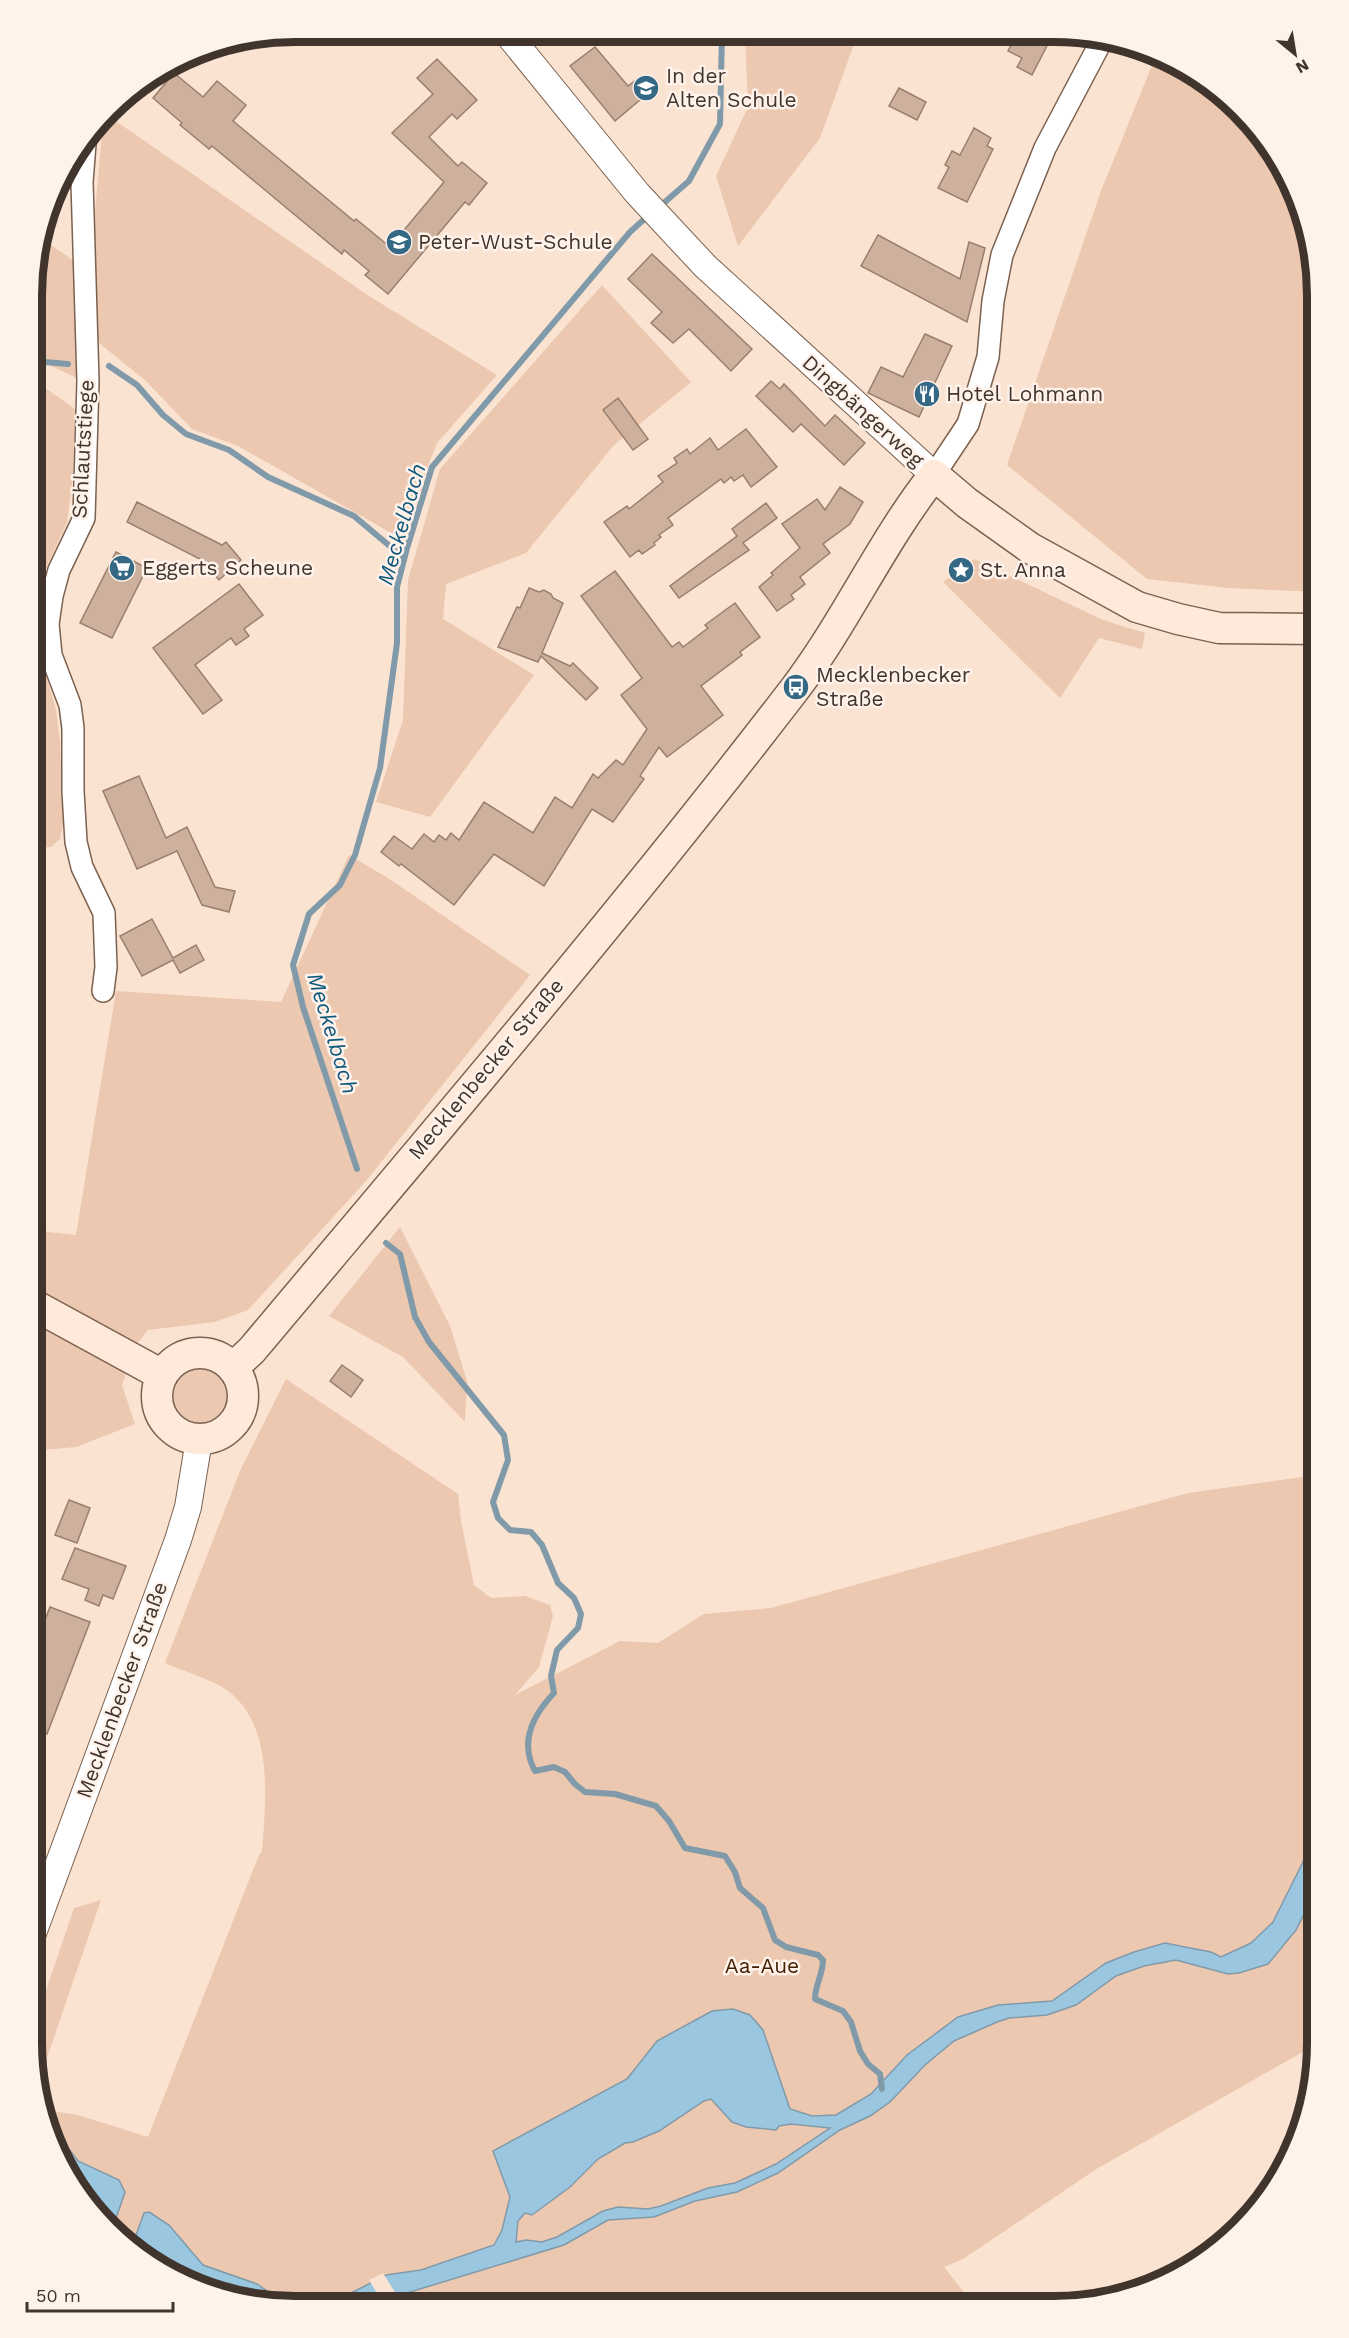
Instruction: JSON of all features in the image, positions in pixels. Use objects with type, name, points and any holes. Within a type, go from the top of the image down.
[{"type":"main road","name":"Dingbängerweg","points":[[934,475],[967,503],[1030,548],[1137,607],[1219,628],[1307,629]]},
{"type":"main road","name":"Mecklenbecker Straße","points":[[233,1368],[252,1350],[542,1002],[767,724],[809,669],[907,512],[934,475]]},
{"type":"main road","points":[[42,1309],[162,1375]]},
{"type":"main road","points":[[204,1353],[220,1358],[233,1368],[242,1383],[244,1400],[239,1416],[229,1429],[216,1437],[199,1440],[181,1436],[168,1426],[158,1410],[156,1392],[162,1375],[173,1362],[188,1354],[204,1353]]},
{"type":"street","name":"Dingbängerweg","points":[[514,42],[643,200],[705,266],[934,475]]},
{"type":"street","name":"Mecklenbecker Straße","points":[[934,475],[968,424],[987,357],[993,301],[1002,255],[1045,148],[1099,46]]},
{"type":"street","name":"Schlautstiege","points":[[84,156],[81,182],[88,353],[84,518],[59,570],[48,624],[51,655],[70,705],[73,728],[76,842],[82,867],[104,913],[106,967],[104,991]]},
{"type":"street","name":"Mecklenbecker Straße","points":[[42,1909],[178,1540],[188,1507],[199,1440]]},
{"type":"green space","points":[[745,42],[855,42],[820,138],[738,246],[716,176],[748,107]]},
{"type":"green space","points":[[1153,62],[1195,85],[1233,116],[1255,141],[1281,183],[1294,214],[1305,262],[1307,592],[1229,588],[1147,579],[1007,465],[1101,191]]},
{"type":"green space","points":[[113,119],[369,296],[497,375],[437,443],[400,538],[238,446],[192,429],[146,381],[94,339],[90,267],[102,133]]},
{"type":"green space","points":[[48,243],[74,261],[79,379],[42,362],[42,295]]},
{"type":"green space","points":[[602,285],[691,382],[614,445],[526,553],[446,584],[443,619],[534,675],[430,817],[376,802],[403,720],[408,580],[440,469]]},
{"type":"green space","points":[[42,386],[75,409],[73,475],[67,523],[48,563],[42,585]]},
{"type":"green space","points":[[974,559],[1103,620],[1145,633],[1142,649],[1099,638],[1060,698],[943,582]]},
{"type":"green space","points":[[42,661],[56,710],[60,742],[63,823],[60,839],[51,847],[42,848]]},
{"type":"green space","points":[[349,855],[388,878],[530,975],[366,1181],[248,1310],[215,1322],[148,1330],[135,1346],[42,1299],[42,1229],[76,1235],[116,991],[281,1002]]},
{"type":"green space","points":[[400,1227],[450,1326],[467,1381],[465,1422],[403,1357],[329,1316]]},
{"type":"green space","points":[[42,1328],[127,1370],[122,1385],[135,1424],[76,1447],[42,1450]]},
{"type":"green space","points":[[194,1369],[206,1369],[216,1373],[224,1381],[228,1397],[224,1413],[216,1421],[206,1425],[194,1425],[184,1421],[176,1413],[172,1403],[172,1391],[176,1381],[184,1373]]},
{"type":"green space","name":"Aa-Aue","points":[[286,1379],[458,1494],[474,1585],[491,1598],[525,1596],[550,1605],[553,1616],[539,1667],[515,1695],[620,1641],[658,1643],[704,1614],[771,1608],[1188,1493],[1307,1476],[1307,2050],[1098,2168],[963,2259],[944,2267],[967,2296],[295,2296],[262,2294],[214,2283],[168,2262],[128,2233],[94,2197],[68,2155],[52,2111],[78,2115],[148,2137],[262,1851],[265,1810],[264,1765],[253,1723],[243,1706],[228,1691],[207,1679],[165,1663],[240,1471]]},
{"type":"green space","points":[[101,1900],[43,2068],[42,2002],[74,1908]]},
{"type":"water","points":[[1307,1854],[1307,1908],[1296,1930],[1268,1964],[1228,1974],[1176,1960],[1127,1972],[1116,1976],[1076,2005],[1047,2015],[1009,2018],[954,2041],[925,2065],[890,2102],[870,2116],[840,2130],[778,2173],[737,2192],[695,2201],[654,2217],[608,2220],[564,2245],[397,2296],[345,2296],[386,2275],[421,2270],[494,2245],[502,2230],[510,2197],[493,2151],[627,2079],[657,2041],[712,2011],[733,2009],[750,2015],[763,2030],[790,2109],[812,2116],[836,2115],[871,2094],[907,2055],[958,2017],[998,2005],[1052,2001],[1106,1963],[1165,1943],[1211,1952],[1221,1957],[1251,1943],[1273,1922]],"holes":[[[711,2099],[732,2122],[746,2127],[776,2130],[779,2126],[791,2124],[830,2128],[776,2164],[735,2183],[708,2188],[648,2209],[618,2207],[603,2211],[557,2237],[542,2242],[526,2240],[516,2242],[518,2221],[525,2213],[532,2215],[570,2187],[598,2159],[625,2143],[659,2131],[704,2101]]]},
{"type":"water","points":[[60,2138],[78,2161],[119,2180],[125,2192],[115,2221],[85,2184]]},
{"type":"water","points":[[149,2212],[169,2225],[203,2265],[257,2284],[272,2295],[214,2283],[168,2262],[135,2239],[144,2213]]},
{"type":"pier","points":[[383,2273],[397,2296],[379,2296],[369,2280]]},
{"type":"building","points":[[1013,42],[1049,42],[1032,75],[1017,67],[1022,58],[1008,51]]},
{"type":"building","points":[[595,47],[628,86],[641,76],[652,90],[615,121],[570,66]]},
{"type":"building","points":[[437,59],[477,100],[457,119],[452,114],[429,137],[458,166],[462,162],[487,183],[469,205],[465,202],[388,294],[365,275],[369,271],[344,250],[342,254],[212,146],[209,149],[153,98],[174,73],[203,97],[217,81],[246,105],[233,121],[354,221],[356,219],[390,247],[444,182],[392,133],[433,94],[417,78]]},
{"type":"building","points":[[899,88],[926,102],[917,120],[889,106]]},
{"type":"building","points":[[974,128],[991,138],[987,146],[993,149],[967,202],[938,188],[949,167],[945,165],[952,151],[960,155]]},
{"type":"building","points":[[878,235],[960,279],[969,242],[985,248],[967,322],[861,266]]},
{"type":"building","points":[[652,254],[752,349],[731,371],[689,329],[673,343],[651,323],[662,312],[628,279]]},
{"type":"building","points":[[925,334],[952,346],[919,417],[868,393],[881,367],[903,377]]},
{"type":"building","points":[[771,381],[780,389],[784,384],[825,426],[835,415],[865,443],[844,465],[801,424],[793,432],[756,396]]},
{"type":"building","points":[[618,398],[648,439],[633,450],[603,410]]},
{"type":"building","points":[[746,429],[777,467],[751,487],[743,475],[734,481],[731,477],[724,483],[721,479],[668,518],[673,525],[659,535],[661,537],[654,543],[655,545],[642,554],[639,550],[630,557],[604,522],[627,506],[629,509],[663,482],[658,476],[677,463],[674,458],[687,449],[690,454],[710,438],[718,450]]},
{"type":"building","points":[[840,487],[863,502],[850,524],[823,544],[830,553],[800,577],[805,584],[791,595],[794,599],[777,611],[759,587],[773,575],[771,573],[800,548],[782,524],[817,499],[825,510]]},
{"type":"building","points":[[137,502],[222,545],[226,542],[241,560],[219,580],[202,560],[127,522]]},
{"type":"building","points":[[766,503],[777,518],[743,543],[749,550],[679,598],[670,586],[737,536],[732,529]]},
{"type":"building","points":[[116,552],[147,568],[112,638],[80,623]]},
{"type":"building","points":[[615,571],[672,647],[679,642],[683,647],[708,628],[705,625],[735,603],[760,637],[740,652],[742,655],[701,686],[723,715],[667,757],[659,747],[640,776],[644,779],[613,822],[592,809],[544,886],[494,854],[454,905],[401,864],[399,866],[381,852],[394,836],[412,849],[424,834],[434,842],[439,835],[446,840],[451,833],[459,840],[484,802],[533,833],[555,797],[572,808],[593,774],[598,778],[616,760],[623,765],[647,729],[621,695],[642,678],[581,596]]},
{"type":"building","points":[[239,584],[263,615],[244,629],[249,636],[236,645],[231,638],[195,665],[222,700],[203,714],[153,648]]},
{"type":"building","points":[[529,588],[539,592],[544,590],[563,603],[542,653],[570,666],[573,663],[598,688],[586,700],[541,656],[538,662],[498,647]]},
{"type":"building","points":[[139,776],[166,838],[187,827],[215,887],[235,891],[229,912],[202,905],[177,851],[137,869],[103,791]]},
{"type":"building","points":[[152,919],[173,958],[196,945],[204,960],[180,973],[173,960],[142,976],[120,936]]},
{"type":"building","points":[[342,1365],[363,1380],[351,1397],[330,1381]]},
{"type":"building","points":[[69,1500],[90,1508],[77,1543],[55,1535]]},
{"type":"building","points":[[75,1548],[126,1566],[113,1599],[103,1595],[99,1606],[85,1600],[89,1589],[62,1579]]},
{"type":"building","points":[[50,1607],[90,1622],[47,1734],[42,1732],[42,1627]]},
{"type":"waterway","name":"Meckelbach","points":[[658,208],[689,181],[720,124],[722,42]]},
{"type":"waterway","name":"Meckelbach","points":[[357,1169],[303,1007],[293,965],[309,914],[340,885],[355,855],[380,768],[397,643],[397,587],[407,548],[432,467],[630,232],[650,214]]},
{"type":"waterway","points":[[42,361],[68,364]]},
{"type":"waterway","points":[[109,366],[137,385],[163,415],[186,434],[229,450],[268,477],[354,516],[404,558]]},
{"type":"waterway","name":"Meckelbach","points":[[386,1243],[400,1254],[415,1317],[429,1342],[504,1435],[508,1460],[493,1502],[498,1518],[510,1530],[531,1532],[542,1545],[558,1583],[574,1598],[581,1614],[578,1628],[557,1650],[551,1676],[554,1693],[540,1710],[528,1739],[530,1760],[535,1771],[554,1767],[565,1772],[585,1792],[615,1794],[656,1806],[669,1821],[685,1848],[725,1856],[735,1872],[740,1888],[763,1908],[775,1940],[786,1947],[818,1955],[823,1960],[815,1999],[843,2011],[851,2022],[860,2051],[868,2064],[880,2074],[882,2089]]},
{"type":"place","name":"In der Alten Schule","points":[[646,88]]},
{"type":"place","name":"Peter-Wust-Schule","points":[[399,242]]},
{"type":"place","name":"Hotel Lohmann","points":[[927,394]]},
{"type":"place","name":"Eggerts Scheune","points":[[122,568]]},
{"type":"place","name":"St. Anna","points":[[961,570]]},
{"type":"place","name":"Mecklenbecker Straße","points":[[796,687]]}]
